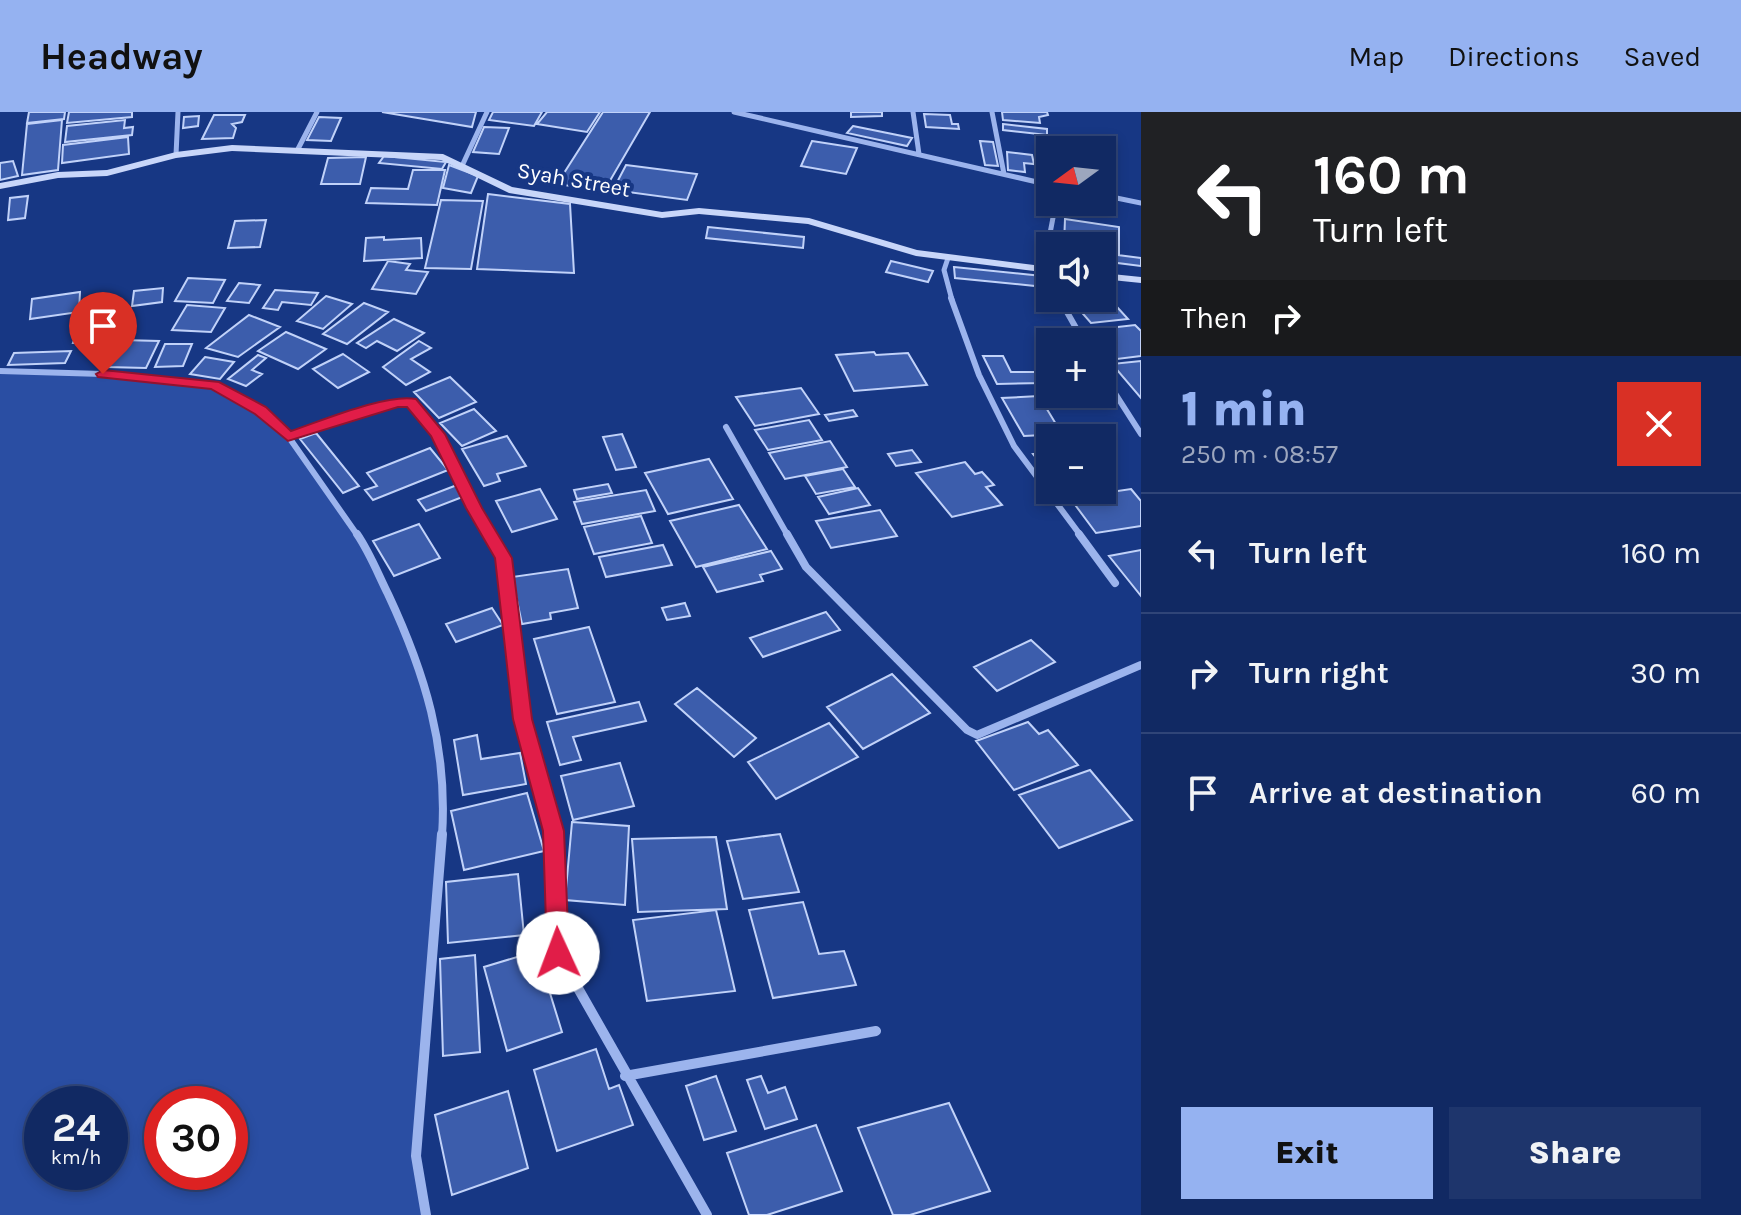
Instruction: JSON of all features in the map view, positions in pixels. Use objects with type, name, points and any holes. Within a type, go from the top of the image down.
[{"type":"street","points":[[176,155],[178,112]]},
{"type":"street","points":[[298,149],[317,112]]},
{"type":"street","points":[[462,166],[487,112]]},
{"type":"street","points":[[734,112],[1036,182]]},
{"type":"street","points":[[913,112],[919,154]]},
{"type":"street","points":[[992,112],[1004,174]]},
{"type":"street","name":"Syah Street","points":[[0,186],[58,175],[107,173],[176,155],[232,148],[443,157],[509,190],[662,215],[699,211],[809,221],[916,253],[1036,269]]},
{"type":"street","points":[[1116,198],[1141,203]]},
{"type":"street","points":[[948,258],[944,270],[955,312],[979,375],[1014,446],[1115,583]]},
{"type":"street","points":[[1116,277],[1141,280]]},
{"type":"street","points":[[0,371],[103,374],[214,385],[260,411],[288,436],[365,546],[414,649],[435,724],[445,792],[437,926],[416,1156],[426,1215]]},
{"type":"street","points":[[1116,395],[1141,434]]},
{"type":"street","points":[[288,436],[397,403],[411,403],[437,434],[503,558],[522,719],[554,831],[558,953],[625,1076],[707,1215]]},
{"type":"street","points":[[726,427],[806,567],[967,730],[977,735],[986,732],[1141,665]]},
{"type":"street","points":[[625,1076],[876,1031]]},
{"type":"shaded area","points":[[0,371],[103,374],[214,385],[260,411],[288,436],[365,546],[414,649],[445,792],[416,1156],[426,1215],[0,1215]]},
{"type":"building","points":[[29,112],[65,112],[64,119],[27,123]]},
{"type":"building","points":[[69,112],[132,112],[132,117],[67,123]]},
{"type":"building","points":[[382,112],[476,112],[472,127]]},
{"type":"building","points":[[493,112],[542,112],[534,126],[489,120]]},
{"type":"building","points":[[547,112],[600,112],[587,132],[537,124]]},
{"type":"building","points":[[603,112],[650,112],[604,191],[557,184]]},
{"type":"building","points":[[851,112],[882,112],[882,116],[851,117]]},
{"type":"building","points":[[1002,112],[1047,112],[1048,115],[1039,117],[1040,123],[1003,120]]},
{"type":"building","points":[[924,114],[950,115],[952,124],[958,124],[959,129],[926,127]]},
{"type":"building","points":[[214,115],[245,115],[242,122],[232,124],[236,128],[233,138],[202,139]]},
{"type":"building","points":[[199,116],[198,126],[183,128],[184,117]]},
{"type":"building","points":[[319,117],[341,118],[331,141],[307,140]]},
{"type":"building","points":[[62,120],[58,170],[22,175],[27,124]]},
{"type":"building","points":[[125,120],[124,128],[133,127],[132,135],[65,142],[67,126]]},
{"type":"building","points":[[1003,124],[1047,129],[1047,135],[1003,130]]},
{"type":"building","points":[[853,126],[912,138],[907,146],[847,133]]},
{"type":"building","points":[[484,127],[509,128],[499,154],[473,152]]},
{"type":"building","points":[[128,137],[129,154],[62,163],[63,145]]},
{"type":"building","points":[[812,141],[857,148],[846,174],[801,166]]},
{"type":"building","points":[[980,141],[993,142],[998,166],[985,165]]},
{"type":"building","points":[[1007,152],[1032,155],[1034,164],[1024,163],[1025,172],[1008,170]]},
{"type":"building","points":[[384,156],[446,162],[442,169],[379,163]]},
{"type":"building","points":[[366,157],[360,184],[321,184],[328,158]]},
{"type":"building","points":[[13,161],[18,176],[0,180],[0,163]]},
{"type":"building","points":[[449,165],[478,176],[471,193],[443,188]]},
{"type":"building","points":[[626,165],[697,174],[687,200],[613,190]]},
{"type":"building","points":[[413,170],[445,170],[437,205],[366,203],[371,188],[408,189]]},
{"type":"building","points":[[488,194],[570,204],[574,273],[477,269]]},
{"type":"building","points":[[28,196],[25,218],[8,220],[10,198]]},
{"type":"building","points":[[441,200],[483,201],[471,269],[425,268]]},
{"type":"building","points":[[1065,219],[1119,227],[1119,254],[1116,253],[1116,232],[1064,232]]},
{"type":"building","points":[[266,220],[260,247],[228,248],[235,221]]},
{"type":"building","points":[[708,227],[804,237],[803,248],[706,238]]},
{"type":"building","points":[[384,237],[384,240],[421,238],[422,258],[364,261],[366,238]]},
{"type":"building","points":[[1116,255],[1141,258],[1141,266],[1116,263]]},
{"type":"building","points":[[388,261],[410,264],[406,270],[428,272],[416,294],[372,289]]},
{"type":"building","points":[[891,261],[933,271],[928,282],[886,272]]},
{"type":"building","points":[[954,267],[1036,275],[1036,286],[955,278]]},
{"type":"building","points":[[188,278],[225,280],[213,303],[175,301]]},
{"type":"building","points":[[239,283],[260,285],[249,303],[227,301]]},
{"type":"building","points":[[163,288],[162,302],[132,306],[134,291]]},
{"type":"building","points":[[275,290],[318,293],[311,305],[282,302],[278,310],[263,308]]},
{"type":"building","points":[[80,292],[79,312],[30,319],[32,299]]},
{"type":"building","points":[[326,296],[352,304],[323,329],[297,321]]},
{"type":"building","points":[[364,303],[388,312],[347,344],[323,334]]},
{"type":"building","points":[[187,305],[225,308],[211,332],[172,330]]},
{"type":"building","points":[[1116,306],[1128,319],[1091,323],[1081,312],[1116,312]]},
{"type":"building","points":[[249,315],[280,327],[238,357],[206,348]]},
{"type":"building","points":[[119,316],[112,341],[73,343],[82,318]]},
{"type":"building","points":[[394,319],[424,333],[397,351],[377,341],[366,348],[357,343]]},
{"type":"building","points":[[1135,325],[1141,331],[1141,356],[1117,359],[1116,328],[1109,328]]},
{"type":"building","points":[[286,332],[326,349],[298,369],[258,351]]},
{"type":"building","points":[[122,340],[159,341],[146,368],[107,367]]},
{"type":"building","points":[[419,341],[431,348],[411,359],[430,372],[406,385],[383,367]]},
{"type":"building","points":[[165,344],[192,344],[183,366],[155,367]]},
{"type":"building","points":[[71,351],[65,363],[8,365],[14,353]]},
{"type":"building","points":[[874,352],[876,355],[908,353],[927,385],[854,391],[836,355]]},
{"type":"building","points":[[343,354],[369,372],[338,388],[313,369]]},
{"type":"building","points":[[258,355],[266,358],[252,370],[262,374],[246,386],[228,379]]},
{"type":"building","points":[[983,356],[1003,356],[1011,372],[1036,372],[1036,383],[997,384]]},
{"type":"building","points":[[205,357],[234,362],[220,379],[190,374]]},
{"type":"building","points":[[1141,361],[1141,398],[1116,369],[1116,364]]},
{"type":"building","points":[[450,377],[476,402],[439,418],[414,392]]},
{"type":"building","points":[[801,388],[819,414],[755,426],[736,397]]},
{"type":"building","points":[[1036,396],[1036,408],[1046,408],[1056,424],[1036,424],[1036,435],[1024,436],[1002,398]]},
{"type":"building","points":[[474,409],[496,431],[462,446],[440,423]]},
{"type":"building","points":[[853,410],[857,416],[829,421],[825,415]]},
{"type":"building","points":[[809,420],[822,440],[768,450],[755,430]]},
{"type":"building","points":[[316,433],[359,486],[343,493],[300,439]]},
{"type":"building","points":[[622,434],[636,467],[616,470],[603,437]]},
{"type":"building","points":[[507,436],[526,466],[497,474],[500,481],[484,486],[462,449]]},
{"type":"building","points":[[830,441],[847,467],[785,479],[769,453]]},
{"type":"building","points":[[430,448],[448,470],[373,500],[365,490],[377,486],[367,473]]},
{"type":"building","points":[[912,450],[921,462],[896,466],[888,454]]},
{"type":"building","points":[[709,459],[733,499],[668,514],[645,473]]},
{"type":"building","points":[[965,462],[975,474],[982,472],[994,485],[986,487],[1002,505],[952,517],[916,473]]},
{"type":"building","points":[[843,469],[855,487],[816,494],[805,476]]},
{"type":"building","points":[[608,484],[612,493],[577,499],[574,490]]},
{"type":"building","points":[[457,485],[465,496],[426,511],[418,500]]},
{"type":"building","points":[[858,488],[870,505],[829,514],[818,497]]},
{"type":"building","points":[[540,489],[557,519],[512,532],[496,501]]},
{"type":"building","points":[[1131,489],[1141,501],[1141,526],[1096,533],[1074,504],[1116,504],[1116,491]]},
{"type":"building","points":[[646,490],[655,511],[582,524],[574,502]]},
{"type":"building","points":[[739,505],[767,549],[696,567],[670,521]]},
{"type":"building","points":[[880,510],[897,536],[831,548],[816,521]]},
{"type":"building","points":[[641,516],[652,543],[594,554],[584,527]]},
{"type":"building","points":[[419,524],[440,558],[394,576],[373,541]]},
{"type":"building","points":[[663,545],[672,565],[606,577],[599,557]]},
{"type":"building","points":[[1141,550],[1141,596],[1109,556]]},
{"type":"building","points":[[771,551],[782,569],[760,575],[763,581],[717,592],[703,567]]},
{"type":"building","points":[[568,569],[578,608],[550,613],[551,619],[522,624],[512,577]]},
{"type":"building","points":[[685,603],[690,616],[667,620],[662,608]]},
{"type":"building","points":[[492,608],[503,625],[456,642],[446,624]]},
{"type":"building","points":[[826,612],[840,630],[763,657],[750,638]]},
{"type":"building","points":[[589,627],[615,702],[557,714],[534,639]]},
{"type":"building","points":[[1031,640],[1055,662],[997,691],[974,667]]},
{"type":"building","points":[[892,674],[930,713],[863,749],[827,707]]},
{"type":"building","points":[[697,688],[756,738],[734,757],[675,704]]},
{"type":"building","points":[[639,702],[646,721],[573,737],[581,760],[560,765],[547,722]]},
{"type":"building","points":[[1028,722],[1039,734],[1048,730],[1078,765],[1014,790],[976,741]]},
{"type":"building","points":[[829,723],[858,757],[776,799],[748,762]]},
{"type":"building","points":[[477,735],[481,759],[520,753],[526,784],[463,795],[454,740]]},
{"type":"building","points":[[620,763],[634,806],[573,820],[561,776]]},
{"type":"building","points":[[1090,770],[1132,820],[1059,848],[1019,795]]},
{"type":"building","points":[[527,793],[544,851],[464,870],[451,811]]},
{"type":"building","points":[[572,822],[629,826],[625,905],[565,900]]},
{"type":"building","points":[[780,834],[799,892],[743,899],[727,841]]},
{"type":"building","points":[[716,837],[727,909],[638,912],[632,839]]},
{"type":"building","points":[[518,874],[524,935],[448,943],[446,882]]},
{"type":"building","points":[[803,902],[819,954],[844,951],[856,985],[773,998],[749,910]]},
{"type":"building","points":[[716,910],[735,991],[647,1001],[633,920]]},
{"type":"building","points":[[537,951],[562,1032],[507,1051],[484,967]]},
{"type":"building","points":[[475,955],[480,1052],[443,1056],[440,959]]},
{"type":"building","points":[[596,1049],[609,1089],[619,1085],[633,1125],[557,1151],[534,1070]]},
{"type":"building","points":[[716,1076],[736,1131],[704,1140],[686,1086]]},
{"type":"building","points":[[761,1076],[768,1093],[785,1087],[797,1119],[765,1129],[747,1080]]},
{"type":"building","points":[[508,1091],[528,1168],[452,1195],[435,1115]]},
{"type":"building","points":[[949,1103],[990,1191],[910,1215],[893,1215],[858,1128]]},
{"type":"building","points":[[816,1125],[842,1191],[767,1215],[749,1215],[727,1153]]},
{"type":"route","points":[[103,374],[214,385],[260,411],[288,436],[397,403],[411,403],[437,434],[503,558],[522,719],[554,831],[558,953]]}]
